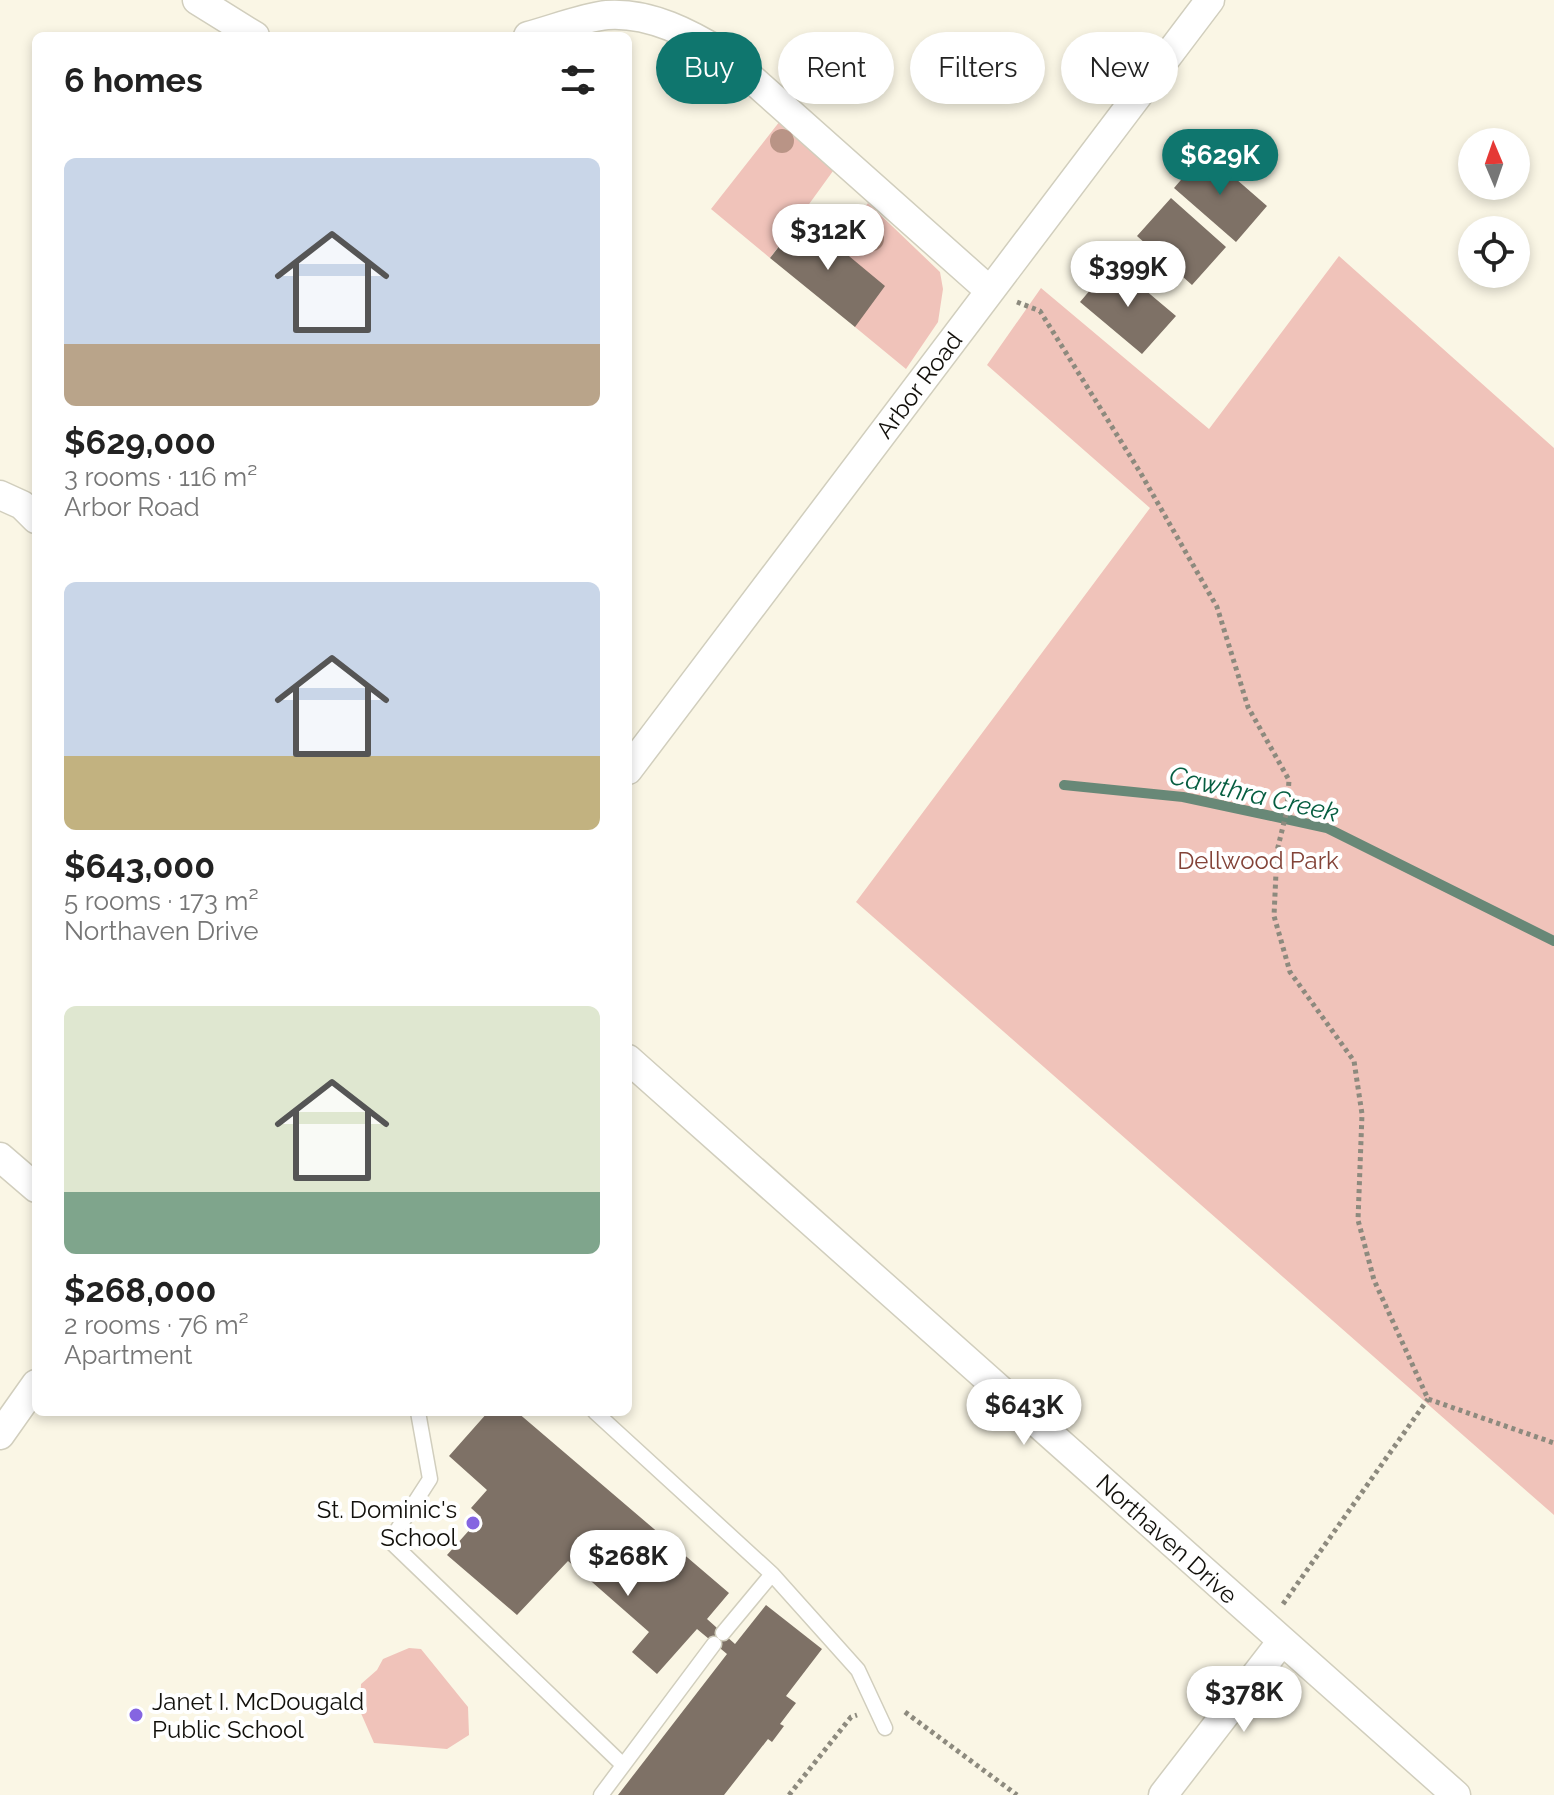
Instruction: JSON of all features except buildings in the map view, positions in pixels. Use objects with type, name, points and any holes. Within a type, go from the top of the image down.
[{"type":"street","points":[[197,0],[249,32]]},
{"type":"street","name":"Arbor Road","points":[[632,765],[1210,0]]},
{"type":"street","points":[[539,32],[607,8],[691,34],[725,55],[990,291]]},
{"type":"street","points":[[0,495],[22,505],[32,515]]},
{"type":"street","name":"Northaven Drive","points":[[632,1063],[1456,1795]]},
{"type":"street","points":[[0,1157],[32,1185]]},
{"type":"street","points":[[0,1435],[32,1390]]},
{"type":"street","points":[[1163,1795],[1274,1634]]},
{"type":"lane","points":[[419,1416],[430,1479],[390,1541],[623,1765]]},
{"type":"lane","points":[[599,1416],[772,1574],[858,1670],[885,1728]]},
{"type":"lane","points":[[601,1795],[718,1638],[772,1574]]},
{"type":"path","points":[[990,291],[1040,311],[1140,472],[1217,607],[1248,707],[1289,780],[1287,810],[1277,851],[1274,916],[1290,972],[1354,1061],[1362,1114],[1358,1220],[1374,1280],[1428,1399],[1554,1443]]},
{"type":"path","points":[[1274,1634],[1428,1399]]},
{"type":"green space","points":[[780,121],[833,171],[770,258],[711,209]]},
{"type":"green space","points":[[868,203],[940,272],[943,289],[938,322],[906,369],[855,327],[836,245]]},
{"type":"green space","name":"Dellwood Park","points":[[1339,256],[1554,448],[1554,1515],[856,902],[1150,508],[987,365],[1041,288],[1209,429]]},
{"type":"green space","points":[[409,1648],[421,1649],[468,1707],[469,1735],[447,1749],[374,1743],[360,1711],[361,1684],[377,1670],[383,1659]]},
{"type":"waterway","name":"Cawthra Creek","points":[[1064,785],[1183,797],[1327,828],[1554,941]]},
{"type":"place","name":"St. Dominic's School","points":[[473,1523]]},
{"type":"place","name":"Janet I. McDougald Public School","points":[[136,1715]]}]
